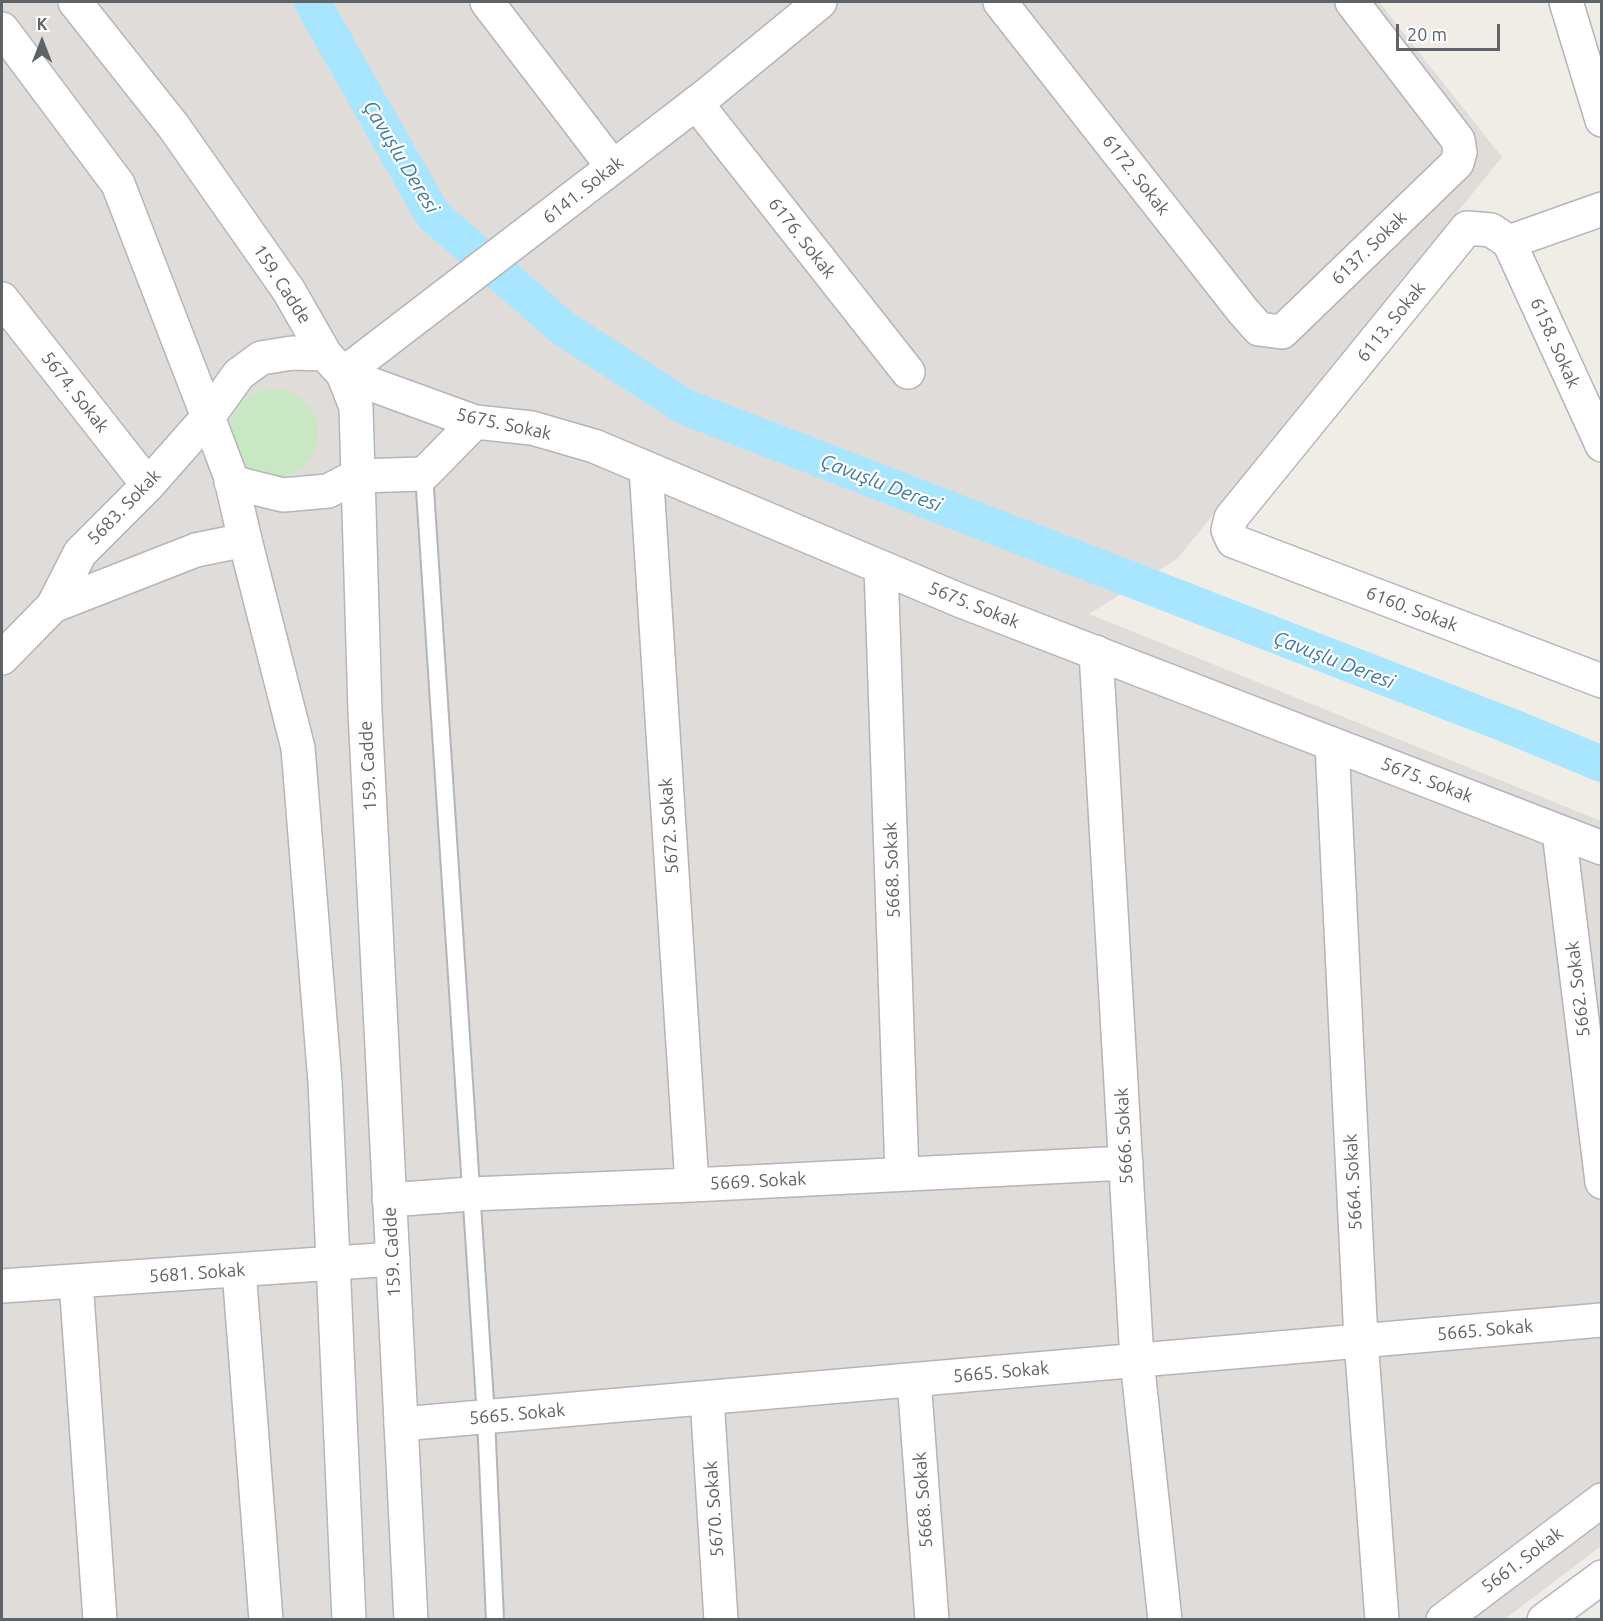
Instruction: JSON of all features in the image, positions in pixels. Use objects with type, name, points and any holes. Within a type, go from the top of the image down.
[{"type":"street","name":"159. Cadde","points":[[75,2],[187,146],[289,291],[334,364],[356,407],[365,712],[411,1620]]},
{"type":"street","points":[[487,2],[613,167]]},
{"type":"street","name":"6172. Sokak","points":[[1000,2],[1243,312],[1259,329],[1282,332]]},
{"type":"street","name":"6137. Sokak","points":[[1282,332],[1457,163],[1460,152],[1458,140],[1352,2]]},
{"type":"street","points":[[1566,2],[1602,120]]},
{"type":"street","name":"6141. Sokak","points":[[334,364],[431,307],[696,103],[813,4]]},
{"type":"street","points":[[2,29],[117,184],[231,482],[298,748],[326,1082],[349,1620]]},
{"type":"street","name":"6176. Sokak","points":[[696,103],[908,372]]},
{"type":"street","points":[[1509,242],[1602,209]]},
{"type":"street","name":"6113. Sokak","points":[[1228,530],[1231,518],[1467,228],[1491,230],[1509,242]]},
{"type":"street","name":"6158. Sokak","points":[[1509,242],[1602,445]]},
{"type":"street","name":"5674. Sokak","points":[[2,299],[148,484]]},
{"type":"street","points":[[208,417],[239,374],[261,358],[291,353],[334,364]]},
{"type":"street","name":"5675. Sokak","points":[[334,364],[475,422],[532,428],[594,446],[959,600],[1602,848]]},
{"type":"street","name":"5683. Sokak","points":[[53,606],[80,553],[148,484],[208,417]]},
{"type":"street","points":[[231,482],[283,495],[328,491],[357,476],[424,474],[475,422]]},
{"type":"street","name":"5672. Sokak","points":[[645,468],[692,1185]]},
{"type":"street","name":"6160. Sokak","points":[[1228,530],[1233,541],[1602,681]]},
{"type":"street","name":"5683. Sokak","points":[[5,646],[53,606],[196,550],[245,540]]},
{"type":"street","name":"5668. Sokak","points":[[882,567],[902,1174]]},
{"type":"street","name":"5666. Sokak","points":[[1096,652],[1137,1360],[1165,1620]]},
{"type":"street","name":"5664. Sokak","points":[[1332,744],[1361,1341],[1382,1620]]},
{"type":"street","name":"5662. Sokak","points":[[1559,832],[1602,1182]]},
{"type":"street","name":"5669. Sokak","points":[[389,1200],[471,1194],[1126,1163]]},
{"type":"street","name":"5681. Sokak","points":[[2,1286],[393,1259]]},
{"type":"street","points":[[239,1270],[266,1620]]},
{"type":"street","points":[[76,1281],[100,1620]]},
{"type":"street","name":"5665. Sokak","points":[[401,1424],[1602,1320]]},
{"type":"street","name":"5668. Sokak","points":[[914,1380],[932,1620]]},
{"type":"street","name":"5670. Sokak","points":[[706,1398],[721,1620]]},
{"type":"street","name":"5661. Sokak","points":[[1443,1620],[1602,1500]]},
{"type":"street","points":[[1544,1620],[1602,1577]]},
{"type":"lane","points":[[424,474],[486,1417],[495,1620]]},
{"type":"shaded area","points":[[2,2],[1379,2],[1502,157],[1178,558],[1089,614],[1601,821],[1601,1546],[1505,1619],[2,1620]]},
{"type":"green space","points":[[274,389],[291,393],[305,402],[314,416],[318,433],[314,450],[305,464],[291,473],[274,477],[257,473],[243,464],[234,450],[230,433],[234,416],[243,402],[257,393]]},
{"type":"waterway","name":"Çavuşlu Deresi","points":[[312,2],[433,215],[563,328],[685,407],[1510,726],[1602,764]]}]
